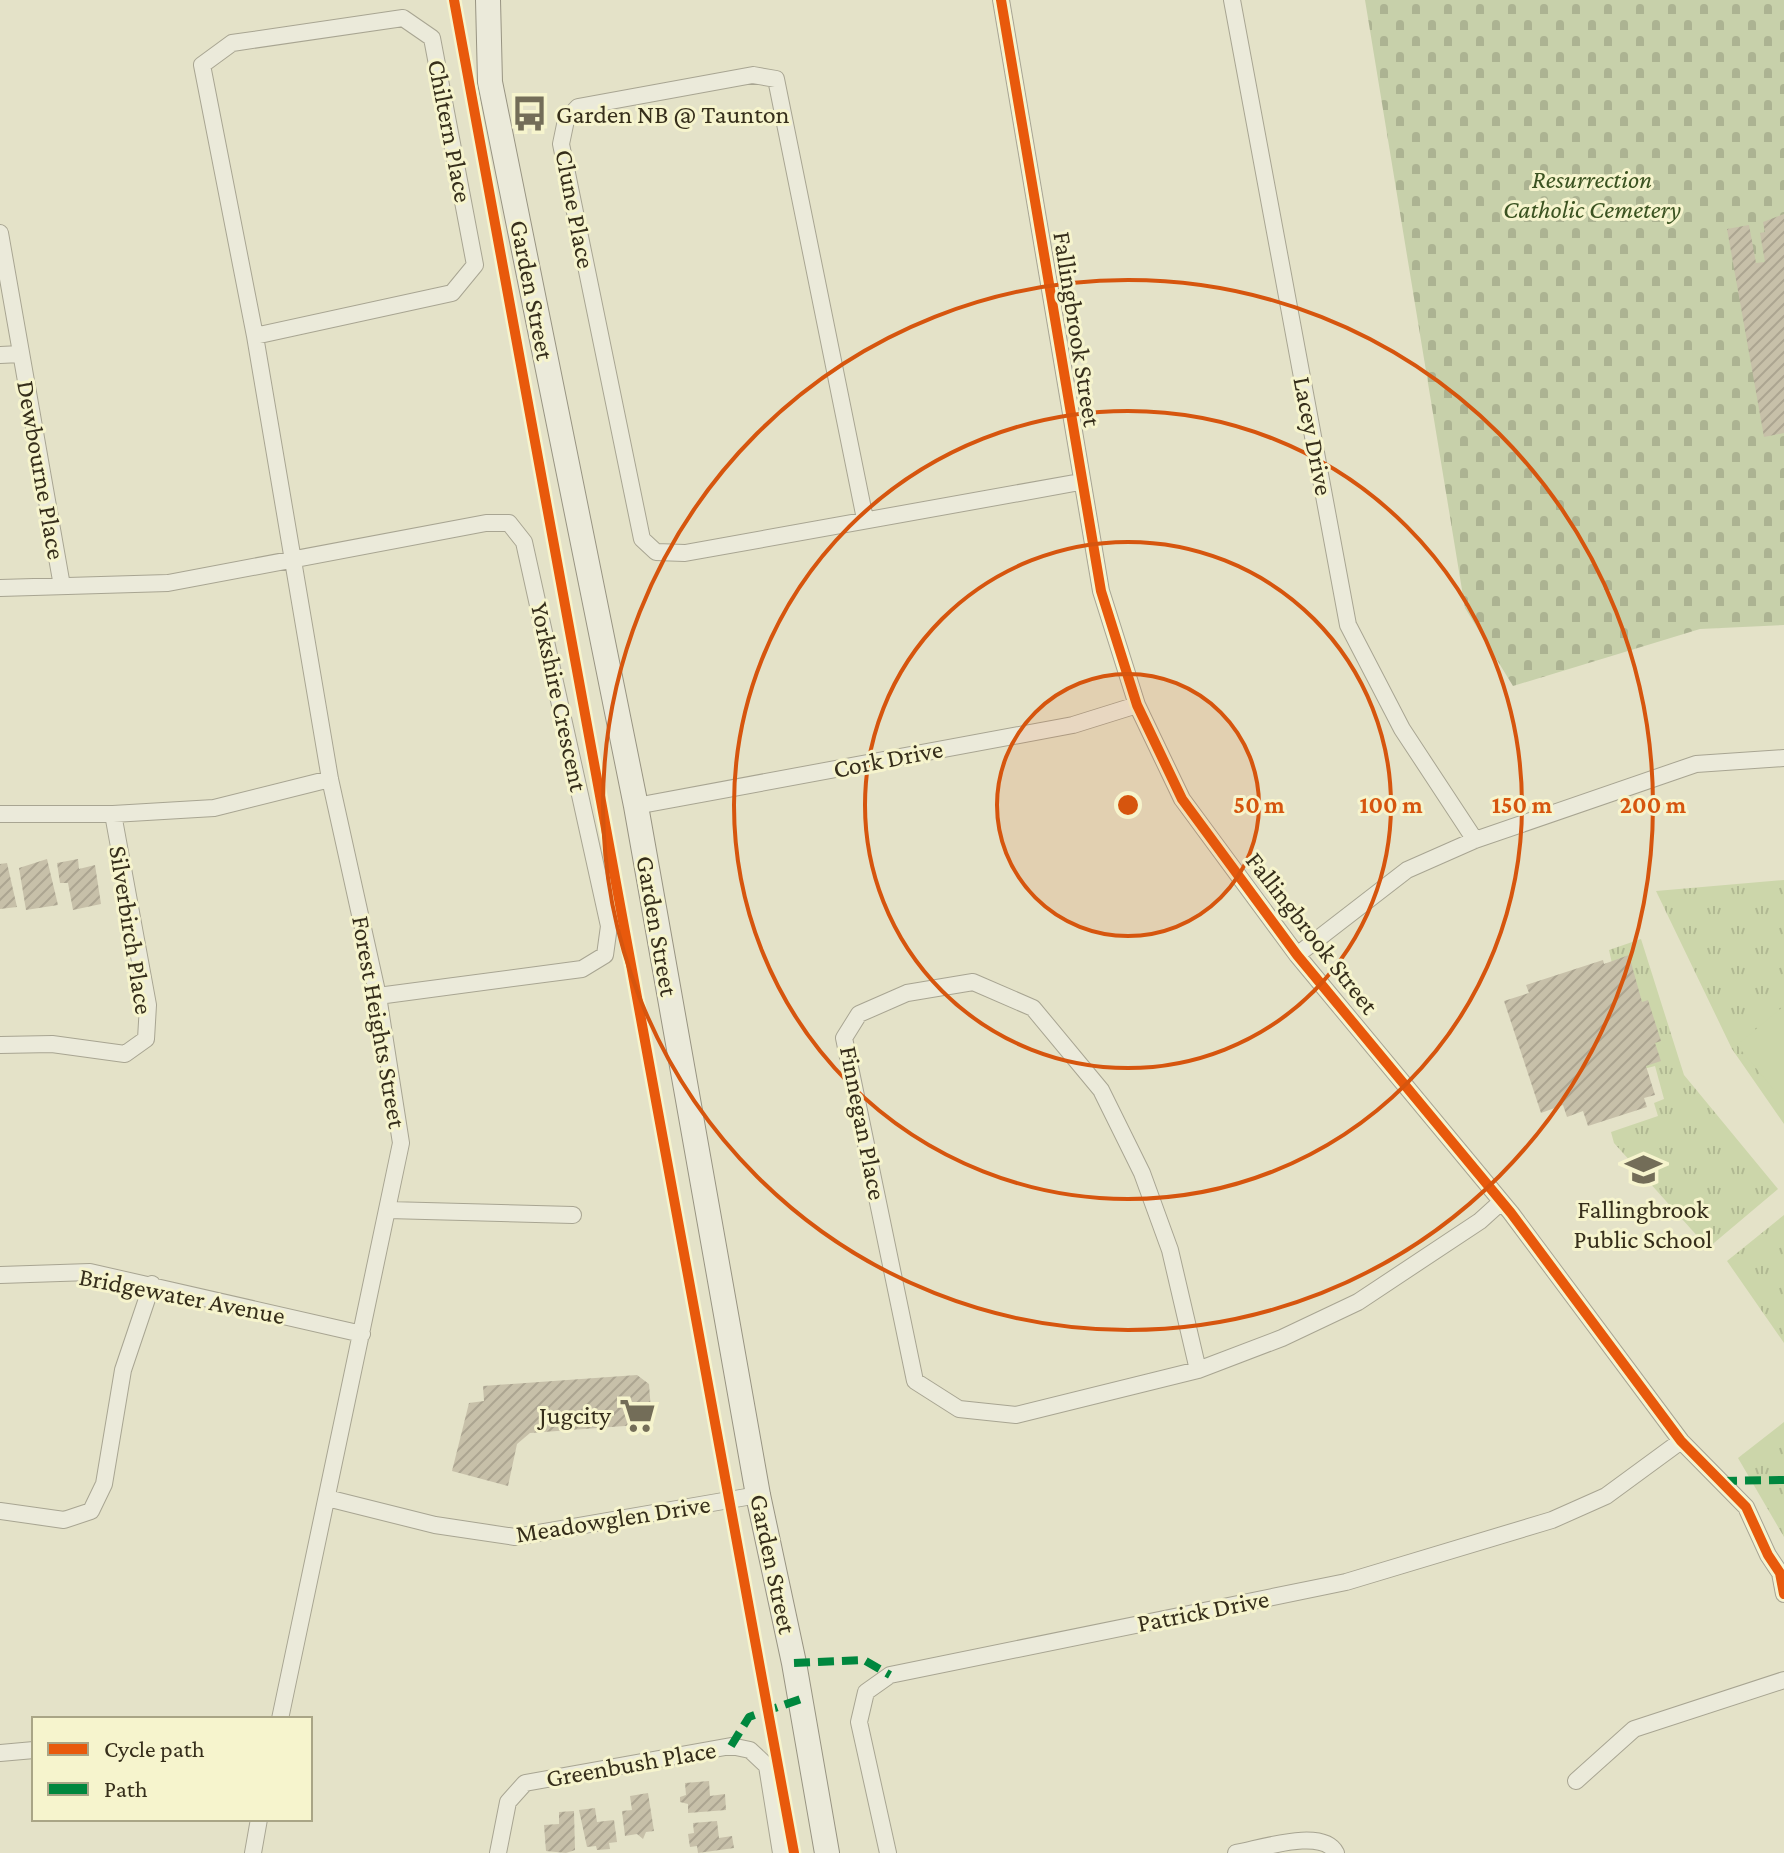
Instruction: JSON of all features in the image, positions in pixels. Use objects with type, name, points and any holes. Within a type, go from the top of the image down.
[{"type":"street","name":"Garden Street","points":[[488,0],[490,82],[636,806],[758,1495],[798,1687],[827,1853]]},
{"type":"street","name":"Fallingbrook Street","points":[[1001,0],[1080,482],[1101,591],[1137,705],[1182,799],[1297,955],[1501,1202],[1681,1441],[1746,1507],[1768,1555],[1780,1573],[1784,1594]]},
{"type":"street","name":"Lacey Drive","points":[[1232,0],[1348,625],[1402,729],[1475,840]]},
{"type":"street","name":"Chiltern Place","points":[[255,336],[452,293],[475,265],[432,38],[403,18],[232,43],[202,65],[255,336],[294,559]]},
{"type":"street","name":"Clune Place","points":[[865,519],[776,79],[753,75],[578,107],[566,120],[561,144],[642,539],[656,552],[685,553],[1080,482]]},
{"type":"street","name":"Dewbourne Place","points":[[0,233],[62,586]]},
{"type":"street","name":"Dewbourne Place","points":[[0,355],[21,354]]},
{"type":"street","name":"Yorkshire Crescent","points":[[294,559],[486,523],[509,523],[524,542],[609,926],[605,955],[582,969],[378,996]]},
{"type":"street","points":[[0,588],[168,583],[294,559]]},
{"type":"street","name":"Forest Heights Street","points":[[280,1717],[401,1143],[378,996],[330,779],[294,559]]},
{"type":"street","name":"Cork Drive","points":[[636,806],[1073,725],[1137,705]]},
{"type":"street","points":[[1297,955],[1407,870],[1475,840],[1696,764],[1784,758]]},
{"type":"street","name":"Silverbirch Place","points":[[0,814],[113,814],[214,808],[330,779]]},
{"type":"street","name":"Silverbirch Place","points":[[0,1045],[52,1044],[125,1054],[146,1039],[148,1005],[113,814]]},
{"type":"street","name":"Finnegan Place","points":[[1198,1370],[1170,1250],[1142,1173],[1101,1090],[1033,1008],[973,982],[907,993],[859,1014],[844,1038],[915,1381],[959,1409],[1016,1415],[1198,1370],[1282,1338],[1358,1302],[1480,1221],[1501,1202]]},
{"type":"street","points":[[388,1210],[573,1215]]},
{"type":"street","name":"Bridgewater Avenue","points":[[0,1275],[90,1272],[362,1334]]},
{"type":"street","points":[[0,1511],[64,1520],[91,1511],[104,1484],[123,1370],[152,1284]]},
{"type":"street","name":"Patrick Drive","points":[[888,1853],[859,1722],[866,1692],[890,1675],[1346,1582],[1552,1520],[1606,1496],[1681,1441]]},
{"type":"street","name":"Meadowglen Drive","points":[[327,1498],[435,1525],[515,1537],[758,1495]]},
{"type":"street","points":[[1576,1781],[1634,1729],[1784,1680]]},
{"type":"street","name":"Greenbush Place","points":[[498,1853],[508,1802],[525,1783],[731,1746],[750,1750],[767,1766],[781,1853]]},
{"type":"street","points":[[0,1753],[32,1750]]},
{"type":"street","points":[[253,1853],[259,1821]]},
{"type":"street","points":[[1236,1853],[1317,1838],[1333,1846],[1336,1853]]},
{"type":"green space","name":"Resurrection Catholic Cemetery","points":[[1365,0],[1784,0],[1784,625],[1700,629],[1513,686],[1465,608]]},
{"type":"green space","points":[[1784,880],[1784,1124],[1732,1049],[1656,891]]},
{"type":"green space","points":[[1641,939],[1684,1075],[1778,1189],[1708,1248],[1614,1143],[1611,1132],[1658,1116],[1654,1103],[1664,1099],[1655,1066],[1636,1071],[1609,950]]},
{"type":"green space","points":[[1784,1006],[1784,1102],[1737,1045]]},
{"type":"green space","points":[[1784,1215],[1784,1343],[1727,1261]]},
{"type":"green space","points":[[1784,1422],[1784,1537],[1738,1458]]},
{"type":"building","points":[[1784,214],[1784,433],[1764,437],[1727,229],[1749,225],[1756,263],[1765,262],[1760,233],[1765,232],[1763,222]]},
{"type":"building","points":[[47,859],[58,905],[26,910],[19,868]]},
{"type":"building","points":[[78,859],[79,869],[95,865],[101,904],[73,910],[68,883],[60,883],[57,863]]},
{"type":"building","points":[[7,863],[17,907],[0,909],[0,864]]},
{"type":"building","points":[[1629,955],[1642,1002],[1648,1000],[1661,1041],[1655,1043],[1661,1061],[1646,1066],[1655,1095],[1644,1098],[1647,1107],[1588,1126],[1583,1111],[1567,1117],[1563,1105],[1541,1113],[1504,1001],[1529,993],[1526,985],[1603,960],[1604,964]]},
{"type":"building","points":[[637,1375],[649,1384],[652,1424],[530,1433],[517,1444],[508,1486],[452,1471],[469,1403],[484,1401],[483,1386]]},
{"type":"building","points":[[709,1781],[710,1796],[725,1794],[726,1810],[688,1813],[688,1804],[680,1802],[680,1797],[686,1795],[685,1783]]},
{"type":"building","points":[[648,1793],[654,1831],[646,1832],[643,1839],[637,1834],[625,1836],[622,1811],[632,1810],[630,1796]]},
{"type":"building","points":[[595,1808],[597,1822],[614,1820],[617,1842],[609,1843],[610,1849],[587,1847],[579,1810]]},
{"type":"building","points":[[574,1811],[575,1850],[566,1853],[546,1851],[544,1825],[559,1824],[559,1812]]},
{"type":"building","points":[[717,1821],[719,1838],[732,1836],[734,1848],[698,1853],[697,1846],[690,1847],[688,1834],[694,1833],[693,1823]]},
{"type":"marked path","points":[[1721,1481],[1784,1480]]},
{"type":"marked path","points":[[794,1663],[864,1660],[890,1675]]},
{"type":"marked path","points":[[731,1746],[749,1717],[801,1699]]},
{"type":"cycle path","points":[[454,0],[794,1853]]},
{"type":"cycle path","points":[[1001,0],[1101,591],[1137,705],[1182,799],[1297,955],[1511,1213],[1681,1441],[1746,1507],[1768,1555],[1780,1573],[1784,1594]]},
{"type":"place","name":"Garden NB @ Taunton","points":[[530,114]]},
{"type":"place","name":"Fallingbrook Public School","points":[[1643,1170]]},
{"type":"place","name":"Jugcity","points":[[637,1415]]}]
